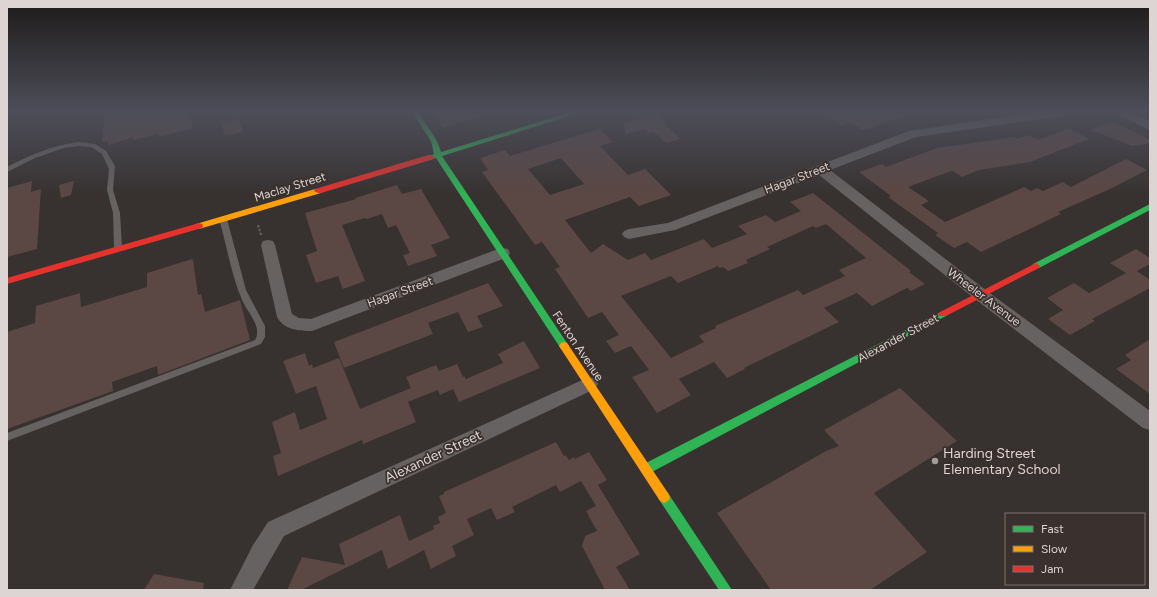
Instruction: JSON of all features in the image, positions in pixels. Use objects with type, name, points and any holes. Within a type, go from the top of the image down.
[{"type":"street","name":"Fenton Avenue","points":[[433,140],[438,156],[726,590]]},
{"type":"street","name":"Maclay Street","points":[[7,281],[490,140]]},
{"type":"street","name":"Hagar Street","points":[[629,234],[670,227],[897,140]]},
{"type":"street","name":"Wheeler Avenue","points":[[820,169],[981,295],[1150,422]]},
{"type":"street","name":"Alexander Street","points":[[646,470],[1150,207]]},
{"type":"street","name":"Hagar Street","points":[[268,245],[285,317],[296,324],[312,324],[503,253]]},
{"type":"street","name":"Alexander Street","points":[[241,590],[276,529],[589,384]]},
{"type":"lane","points":[[7,170],[48,150],[68,145],[88,144],[102,151],[110,161],[113,168],[110,189],[114,202],[118,248]]},
{"type":"lane","points":[[7,437],[258,342],[262,329],[246,300],[223,219]]},
{"type":"building","points":[[102,140],[124,140],[109,145],[107,141],[102,142]]},
{"type":"building","points":[[563,140],[611,140],[613,142],[600,146],[628,175],[645,169],[671,195],[639,206],[630,197],[565,220],[591,253],[603,244],[628,260],[645,253],[651,260],[704,239],[712,248],[747,234],[738,226],[766,215],[775,222],[801,211],[790,202],[813,193],[911,271],[909,272],[925,284],[911,291],[907,288],[872,306],[857,293],[824,308],[839,322],[744,368],[745,369],[727,378],[714,362],[679,379],[691,395],[657,413],[632,377],[649,370],[631,346],[615,353],[606,341],[619,335],[602,312],[588,318],[555,269],[560,267],[542,242],[535,245],[482,172],[488,170],[480,158],[505,150],[510,156]],"holes":[[[561,158],[584,184],[550,195],[528,169]],[[826,224],[866,258],[839,270],[845,276],[803,295],[798,290],[715,326],[716,328],[699,336],[704,342],[671,358],[621,296],[671,276],[678,283],[718,266],[719,268],[723,267],[728,271],[748,263],[746,260],[770,249],[767,247],[813,226],[816,228]]]},
{"type":"building","points":[[663,140],[677,140],[666,143]]},
{"type":"building","points":[[994,140],[1087,140],[1030,162],[979,170],[962,177],[951,171],[908,187],[929,201],[921,205],[945,222],[1024,187],[1031,191],[1037,188],[1043,191],[1063,182],[1071,187],[1126,159],[1147,170],[1110,189],[1058,212],[1061,214],[981,252],[967,242],[954,248],[935,235],[938,233],[888,197],[891,196],[859,172],[882,164],[886,167],[937,148]]},
{"type":"building","points":[[1117,140],[1150,140],[1150,143],[1133,146]]},
{"type":"building","points":[[32,181],[31,192],[41,189],[37,249],[7,257],[7,188]]},
{"type":"building","points":[[74,181],[71,195],[61,198],[59,185]]},
{"type":"building","points":[[397,185],[402,194],[421,189],[450,238],[431,245],[437,256],[408,266],[403,255],[410,253],[396,225],[388,228],[382,214],[342,225],[365,281],[343,289],[338,276],[316,283],[306,255],[317,251],[305,213],[356,199],[355,198]]},
{"type":"building","points":[[1136,249],[1150,258],[1150,264],[1137,271],[1150,280],[1150,288],[1092,319],[1095,321],[1070,335],[1048,319],[1063,310],[1047,298],[1074,283],[1089,293],[1126,273],[1110,263]]},
{"type":"building","points":[[192,259],[198,295],[201,294],[205,312],[240,300],[250,340],[158,375],[157,366],[112,382],[113,391],[7,429],[7,332],[35,323],[36,306],[80,293],[81,307],[147,287],[147,273]]},
{"type":"building","points":[[488,283],[503,306],[477,316],[483,327],[468,332],[458,312],[428,323],[433,334],[344,368],[334,342]]},
{"type":"building","points":[[1150,339],[1150,394],[1116,369],[1131,360],[1125,355]]},
{"type":"building","points":[[524,341],[540,368],[459,402],[453,389],[440,395],[438,390],[408,402],[416,422],[363,444],[362,440],[278,476],[273,456],[281,453],[272,422],[295,412],[300,430],[327,419],[316,386],[296,394],[283,361],[305,353],[309,366],[312,364],[313,368],[339,358],[360,409],[411,388],[406,377],[436,365],[439,371],[457,364],[463,377],[464,376],[466,379],[503,363],[498,354]]},
{"type":"building","points":[[900,388],[957,441],[874,493],[927,552],[870,590],[771,590],[717,513],[826,451],[839,446],[824,430]]},
{"type":"building","points":[[556,442],[564,456],[566,455],[569,460],[574,457],[575,459],[589,452],[607,480],[598,485],[640,554],[616,567],[630,590],[605,590],[582,546],[585,536],[597,531],[586,511],[596,506],[581,481],[560,492],[556,485],[512,507],[515,512],[497,520],[491,508],[467,519],[474,535],[452,546],[456,556],[431,569],[424,550],[388,569],[382,550],[301,590],[287,590],[302,557],[345,565],[339,544],[400,515],[409,541],[434,529],[433,526],[440,523],[438,517],[446,513],[439,496],[444,494],[444,492]]},
{"type":"building","points":[[154,574],[204,583],[203,590],[144,590]]},
{"type":"traffic: fast","points":[[433,140],[438,155],[564,346]]},
{"type":"traffic: fast","points":[[431,157],[487,140]]},
{"type":"traffic: fast","points":[[1036,266],[1150,207]]},
{"type":"traffic: fast","points":[[646,469],[943,314]]},
{"type":"traffic: fast","points":[[664,497],[726,590]]},
{"type":"traffic: slow","points":[[199,226],[318,191]]},
{"type":"traffic: slow","points":[[564,346],[664,497]]},
{"type":"traffic: jam","points":[[318,191],[431,157]]},
{"type":"traffic: jam","points":[[7,281],[199,226]]},
{"type":"traffic: jam","points":[[943,314],[1036,266]]},
{"type":"place","name":"Harding Street Elementary School","points":[[935,461]]}]
